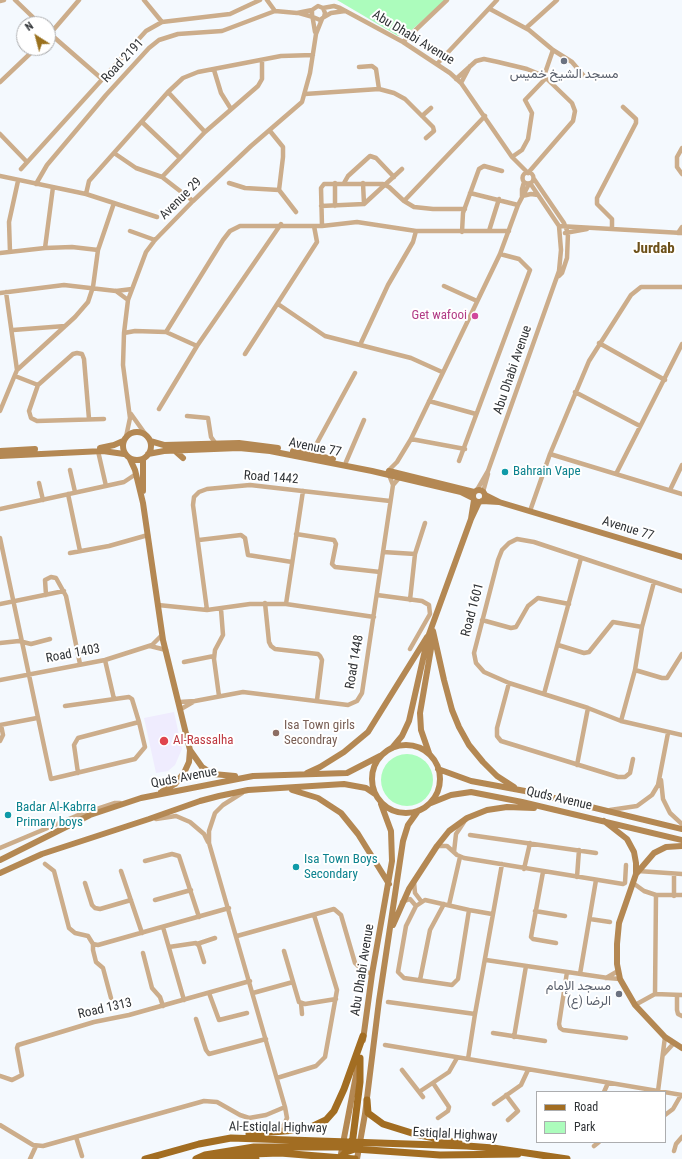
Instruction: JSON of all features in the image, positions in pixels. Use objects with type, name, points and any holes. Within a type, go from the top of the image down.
[{"type":"main road","points":[[0,452],[103,448],[138,432],[146,435],[150,441],[151,448],[148,454],[143,459],[130,459]]},
{"type":"main road","points":[[124,439],[124,454]]},
{"type":"main road","name":"Avenue 77","points":[[150,441],[164,445],[254,444],[311,454],[389,473]]},
{"type":"main road","name":"Avenue 77","points":[[148,454],[174,450],[254,449],[389,473],[499,502],[682,557]]},
{"type":"main road","points":[[174,450],[183,458]]},
{"type":"main road","points":[[0,452],[98,451],[124,454],[130,459],[136,474],[143,503],[162,635],[180,702],[190,750],[189,762],[184,773],[175,784],[156,794]]},
{"type":"main road","points":[[143,459],[143,503]]},
{"type":"main road","name":"Abu Dhabi Avenue","points":[[392,748],[402,736],[409,721],[433,629],[478,497]]},
{"type":"main road","points":[[303,774],[326,764],[344,752],[368,732],[433,629]]},
{"type":"main road","points":[[433,629],[452,710],[469,745],[497,776],[508,784],[525,791]]},
{"type":"main road","name":"Abu Dhabi Avenue","points":[[430,755],[423,739],[420,713],[433,629]]},
{"type":"main road","points":[[402,745],[422,749],[430,755],[438,769],[439,787],[431,802],[418,811],[410,813],[395,812],[381,804],[374,794],[372,786],[373,770],[380,756],[392,748],[402,745]]},
{"type":"main road","points":[[190,750],[202,767],[213,774],[253,776]]},
{"type":"main road","name":"Quds Avenue","points":[[0,860],[90,815],[156,794],[253,776],[347,773],[380,756]]},
{"type":"main road","name":"Quds Avenue","points":[[438,769],[471,781],[525,791],[682,829]]},
{"type":"main road","name":"Quds Avenue","points":[[0,873],[42,854],[200,801],[248,790],[344,784],[366,788],[374,794]]},
{"type":"main road","points":[[279,788],[292,790],[318,798],[341,813],[358,834],[389,885]]},
{"type":"main road","name":"Quds Avenue","points":[[431,802],[450,795],[471,792],[604,821],[682,840]]},
{"type":"main road","name":"Abu Dhabi Avenue","points":[[360,1058],[372,974],[389,885],[392,861],[392,840],[388,822],[381,804]]},
{"type":"main road","points":[[389,934],[402,902],[437,846],[449,831],[467,818],[487,810],[507,807],[551,809]]},
{"type":"main road","name":"Abu Dhabi Avenue","points":[[348,1159],[351,1146],[365,1114],[374,1038],[403,841],[408,825],[418,811]]},
{"type":"main road","points":[[604,821],[627,839],[631,846],[636,863],[636,876]]},
{"type":"main road","points":[[682,846],[666,847],[654,853],[636,876],[619,923],[617,944],[618,971],[620,979],[635,1005],[665,1037],[682,1048]]},
{"type":"main road","points":[[231,1138],[245,1134],[307,1129],[326,1120],[334,1111],[344,1089],[363,1036]]},
{"type":"main road","points":[[340,1158],[356,1159],[351,1146],[360,1082],[360,1058]]},
{"type":"main road","points":[[367,1100],[368,1113],[383,1124],[415,1134],[454,1141],[467,1146]]},
{"type":"main road","name":"Al-Estiqlal Highway","points":[[145,1159],[199,1144],[231,1138],[351,1146]]},
{"type":"main road","points":[[340,1158],[351,1146]]},
{"type":"main road","points":[[196,1159],[205,1155],[254,1147],[351,1146],[440,1155],[499,1156],[533,1153]]},
{"type":"main road","name":"Estiqlal Highway","points":[[351,1146],[467,1146],[533,1153],[567,1159]]},
{"type":"main road","name":"Al-Estiqlal Highway","points":[[206,1159],[251,1154],[280,1153],[340,1158]]},
{"type":"main road","points":[[216,1158],[256,1159]]},
{"type":"street","points":[[0,1],[4,0]]},
{"type":"street","points":[[15,0],[32,16]]},
{"type":"street","points":[[56,26],[79,0]]},
{"type":"street","points":[[144,0],[162,22]]},
{"type":"street","points":[[21,169],[141,35],[162,22],[224,16],[237,12],[260,0]]},
{"type":"street","points":[[267,0],[275,11]]},
{"type":"street","points":[[403,42],[447,0]]},
{"type":"street","points":[[437,64],[497,0]]},
{"type":"street","points":[[526,28],[556,0]]},
{"type":"street","points":[[313,17],[312,10],[318,6],[323,8],[325,13],[323,18]]},
{"type":"street","name":"Abu Dhabi Avenue","points":[[323,8],[334,6],[346,11],[403,42],[456,78],[485,116],[512,157],[520,167],[528,173],[530,181]]},
{"type":"street","points":[[490,9],[526,28],[553,50],[572,62],[583,75]]},
{"type":"street","name":"Road 2191","points":[[36,184],[47,165],[106,95],[149,48],[159,40],[178,34],[222,31],[275,11],[297,13],[312,10]]},
{"type":"street","points":[[297,13],[313,17],[317,20],[331,13],[346,11]]},
{"type":"street","name":"Avenue 29","points":[[313,17],[316,34]]},
{"type":"street","name":"Avenue 29","points":[[124,439],[130,423],[123,365],[124,332],[128,300],[146,252],[155,240],[251,146],[302,102],[305,94],[316,34],[323,18]]},
{"type":"street","points":[[56,40],[102,79]]},
{"type":"street","points":[[512,157],[522,150],[528,139],[532,113],[525,100],[545,77],[553,50]]},
{"type":"street","points":[[86,194],[89,181],[168,92],[183,78],[190,74],[282,56],[313,55]]},
{"type":"street","points":[[0,82],[28,56]]},
{"type":"street","points":[[162,177],[179,157],[205,132],[258,86],[262,79],[262,60]]},
{"type":"street","points":[[456,78],[480,60],[488,60],[518,66],[545,77],[572,103],[575,116],[571,124],[537,164],[523,176]]},
{"type":"street","points":[[359,67],[372,66],[376,69],[379,89]]},
{"type":"street","points":[[461,83],[470,66]]},
{"type":"street","points":[[214,70],[221,93],[231,109]]},
{"type":"street","points":[[305,94],[379,89],[399,95],[434,129],[426,138]]},
{"type":"street","points":[[168,92],[205,132]]},
{"type":"street","points":[[612,229],[612,219],[598,204],[598,198],[636,123],[636,119],[622,107]]},
{"type":"street","points":[[422,116],[431,108]]},
{"type":"street","points":[[404,201],[485,116]]},
{"type":"street","points":[[142,122],[179,157]]},
{"type":"street","points":[[270,131],[283,148],[279,190],[296,212]]},
{"type":"street","points":[[0,134],[27,162]]},
{"type":"street","points":[[682,148],[678,158],[677,168],[682,174]]},
{"type":"street","points":[[114,153],[136,168],[162,177],[193,202]]},
{"type":"street","points":[[344,183],[346,178],[370,156],[376,158],[394,177]]},
{"type":"street","points":[[393,485],[389,473],[411,438],[500,254],[522,196],[522,188],[530,181],[537,164]]},
{"type":"street","points":[[462,232],[465,209],[480,168],[486,166],[502,172]]},
{"type":"street","name":"Abu Dhabi Avenue","points":[[520,167],[523,176],[530,181],[566,226],[568,233],[567,258],[562,273],[558,277]]},
{"type":"street","points":[[321,206],[364,204],[402,169]]},
{"type":"street","points":[[0,176],[18,181],[86,194],[157,217]]},
{"type":"street","points":[[10,252],[9,222],[18,181]]},
{"type":"street","points":[[229,183],[245,188],[279,190]]},
{"type":"street","points":[[322,226],[321,186],[326,183],[363,183],[386,185],[404,201],[414,207],[433,209],[465,209]]},
{"type":"street","points":[[335,183],[335,206]]},
{"type":"street","points":[[363,183],[364,204]]},
{"type":"street","points":[[45,248],[53,187]]},
{"type":"street","points":[[470,193],[518,205]]},
{"type":"street","points":[[522,196],[540,194]]},
{"type":"street","name":"Abu Dhabi Avenue","points":[[478,497],[558,277],[561,250],[559,226],[540,194]]},
{"type":"street","points":[[489,231],[499,200]]},
{"type":"street","points":[[0,411],[18,370],[84,308],[88,302],[93,288],[98,250],[114,203]]},
{"type":"street","points":[[166,332],[223,240],[230,231],[240,226],[281,224],[322,226],[357,222],[416,231],[509,231]]},
{"type":"street","points":[[159,408],[197,346],[281,224]]},
{"type":"street","points":[[245,354],[317,242],[314,226]]},
{"type":"street","points":[[559,226],[680,233],[682,227]]},
{"type":"street","points":[[560,233],[568,233],[588,228]]},
{"type":"street","points":[[130,231],[155,240]]},
{"type":"street","points":[[360,345],[388,285],[413,242],[416,231]]},
{"type":"street","points":[[0,254],[45,248],[72,247],[98,250]]},
{"type":"street","points":[[460,461],[530,270],[518,260],[500,254]]},
{"type":"street","points":[[0,293],[64,285],[116,291],[132,288]]},
{"type":"street","points":[[444,286],[477,301]]},
{"type":"street","points":[[530,511],[550,454],[588,361],[631,295],[641,287],[682,287]]},
{"type":"street","points":[[116,291],[128,300]]},
{"type":"street","points":[[6,292],[18,370]]},
{"type":"street","points":[[278,304],[325,336],[411,358],[442,372]]},
{"type":"street","points":[[12,330],[65,326]]},
{"type":"street","points":[[124,332],[166,332],[197,346]]},
{"type":"street","points":[[599,343],[664,380]]},
{"type":"street","points":[[616,474],[682,344]]},
{"type":"street","points":[[89,419],[84,359],[82,354],[77,353],[73,354],[38,385],[29,412],[31,418],[37,421],[104,419]]},
{"type":"street","points":[[311,454],[355,373]]},
{"type":"street","points":[[15,376],[38,385]]},
{"type":"street","points":[[575,392],[640,426]]},
{"type":"street","points":[[429,401],[476,414]]},
{"type":"street","name":"Avenue 29","points":[[129,409],[136,423],[146,435]]},
{"type":"street","points":[[186,416],[208,418],[211,437],[216,444]]},
{"type":"street","points":[[346,462],[364,420]]},
{"type":"street","points":[[205,444],[211,437]]},
{"type":"street","points":[[411,438],[465,449]]},
{"type":"street","points":[[98,451],[106,486]]},
{"type":"street","points":[[550,454],[682,494]]},
{"type":"street","points":[[397,462],[399,475]]},
{"type":"street","points":[[670,490],[682,465]]},
{"type":"street","points":[[70,470],[75,492]]},
{"type":"street","points":[[124,482],[136,474]]},
{"type":"street","name":"Road 1448","points":[[180,702],[195,701],[243,692],[348,705],[360,698],[374,617],[390,501],[393,485],[399,475]]},
{"type":"street","points":[[0,509],[124,482],[138,484]]},
{"type":"street","points":[[39,483],[43,500]]},
{"type":"street","name":"Road 1442","points":[[207,610],[199,540],[193,505],[194,497],[199,492],[207,489],[250,484],[390,501]]},
{"type":"street","points":[[286,604],[303,491]]},
{"type":"street","points":[[68,494],[80,551]]},
{"type":"street","points":[[410,600],[415,554],[425,523]]},
{"type":"street","points":[[296,534],[334,540],[336,544],[332,564],[335,567],[380,572]]},
{"type":"street","points":[[70,553],[109,546],[148,535]]},
{"type":"street","points":[[199,540],[241,535],[245,540],[248,555],[292,562]]},
{"type":"street","points":[[0,538],[51,779],[135,759],[145,747],[132,699],[129,697],[65,706]]},
{"type":"street","name":"Road 1601","points":[[682,591],[534,542],[517,539],[509,543],[502,550],[498,560],[474,653],[476,663],[484,672],[509,683],[588,708],[621,721],[682,735]]},
{"type":"street","points":[[382,552],[415,554]]},
{"type":"street","points":[[544,694],[581,558]]},
{"type":"street","points":[[46,595],[44,582],[51,577],[57,579],[64,592],[80,664]]},
{"type":"street","points":[[621,721],[635,670],[642,627],[654,582]]},
{"type":"street","points":[[0,604],[64,592]]},
{"type":"street","points":[[377,595],[426,602],[429,605],[430,611],[410,649]]},
{"type":"street","points":[[482,620],[516,628],[528,606],[538,598],[569,604]]},
{"type":"street","points":[[158,605],[207,610],[265,603],[286,604],[374,617]]},
{"type":"street","points":[[265,603],[269,642],[271,646],[275,649],[320,656],[322,660],[317,700]]},
{"type":"street","points":[[219,696],[214,656],[218,642],[223,635],[221,608]]},
{"type":"street","points":[[558,645],[584,653],[590,652],[613,622],[642,627]]},
{"type":"street","name":"Road 1403","points":[[0,680],[105,660],[149,646],[158,641],[162,635]]},
{"type":"street","points":[[0,643],[23,642],[31,644],[50,639]]},
{"type":"street","points":[[149,646],[166,650]]},
{"type":"street","points":[[635,670],[666,678],[682,654]]},
{"type":"street","points":[[184,662],[214,656]]},
{"type":"street","points":[[105,660],[114,699]]},
{"type":"street","points":[[509,683],[497,728],[497,736],[501,741],[618,777],[625,777],[630,773],[633,759]]},
{"type":"street","name":"Road 1448","points":[[181,708],[195,701]]},
{"type":"street","points":[[577,765],[588,708]]},
{"type":"street","points":[[0,741],[3,735],[1,725],[37,718]]},
{"type":"street","points":[[78,773],[74,745],[78,738],[139,722]]},
{"type":"street","points":[[606,810],[637,806],[652,795],[658,785],[668,733]]},
{"type":"street","points":[[661,771],[663,799],[670,813],[682,824]]},
{"type":"street","points":[[209,843],[209,831],[215,814],[231,799],[248,790]]},
{"type":"street","points":[[1,847],[115,803],[124,804]]},
{"type":"street","points":[[149,819],[176,816],[190,822],[204,834],[209,843],[229,908],[287,1118],[282,1126],[245,1134]]},
{"type":"street","points":[[454,852],[456,834],[467,818]]},
{"type":"street","points":[[470,835],[596,853]]},
{"type":"street","points":[[524,868],[530,843]]},
{"type":"street","points":[[437,846],[447,846],[460,857],[543,872],[623,884],[626,876],[626,865]]},
{"type":"street","points":[[576,877],[580,850]]},
{"type":"street","points":[[145,861],[172,854],[181,858],[199,917]]},
{"type":"street","points":[[420,980],[430,930],[446,904],[460,857]]},
{"type":"street","points":[[45,864],[50,866],[54,874],[69,928],[75,933],[88,936],[94,944],[93,950],[96,962],[103,968],[111,998]]},
{"type":"street","points":[[468,1059],[486,960],[492,914],[502,864]]},
{"type":"street","points":[[121,871],[142,933]]},
{"type":"street","points":[[543,872],[531,937],[533,939],[556,944]]},
{"type":"street","points":[[674,874],[674,896]]},
{"type":"street","points":[[626,876],[682,874]]},
{"type":"street","points":[[636,876],[644,891],[656,895],[682,895]]},
{"type":"street","points":[[580,974],[596,880]]},
{"type":"street","points":[[414,882],[415,893],[421,901]]},
{"type":"street","points":[[85,883],[92,906],[95,908],[100,909],[131,900]]},
{"type":"street","points":[[155,900],[191,890]]},
{"type":"street","points":[[655,994],[656,895]]},
{"type":"street","points":[[402,902],[410,899],[416,906]]},
{"type":"street","points":[[470,910],[457,982],[449,985],[404,978],[398,972],[406,926],[416,906],[421,901],[427,900],[492,914]]},
{"type":"street","points":[[94,944],[98,945],[229,908]]},
{"type":"street","points":[[237,936],[332,909],[338,911],[355,963],[362,970],[372,974]]},
{"type":"street","points":[[535,911],[565,916]]},
{"type":"street","points":[[277,1078],[316,1066],[324,1060],[336,999],[336,986],[314,914]]},
{"type":"street","points":[[590,919],[610,922]]},
{"type":"street","points":[[164,927],[184,1000]]},
{"type":"street","points":[[169,947],[193,943],[197,944],[215,938]]},
{"type":"street","points":[[197,944],[204,962]]},
{"type":"street","points":[[284,952],[301,1003],[302,1014]]},
{"type":"street","points":[[143,953],[152,988],[160,996],[163,1006]]},
{"type":"street","points":[[486,960],[620,979]]},
{"type":"street","points":[[514,1037],[526,966]]},
{"type":"street","points":[[606,978],[618,971]]},
{"type":"street","points":[[567,972],[558,1024],[560,1028],[563,1030],[626,1038]]},
{"type":"street","name":"Road 1313","points":[[0,1076],[12,1080],[22,1075],[17,1048],[18,1045],[94,1022],[163,1006],[250,981]]},
{"type":"street","points":[[253,993],[293,982]]},
{"type":"street","points":[[209,993],[219,1020],[247,1013]]},
{"type":"street","points":[[635,1005],[655,994],[680,995],[676,1010],[678,1014],[682,1016]]},
{"type":"street","points":[[301,1003],[336,999]]},
{"type":"street","points":[[388,1002],[475,1014]]},
{"type":"street","points":[[196,1019],[206,1050],[209,1054],[266,1039]]},
{"type":"street","points":[[494,1033],[545,1041]]},
{"type":"street","points":[[658,1090],[665,1037]]},
{"type":"street","points":[[663,1055],[674,1043]]},
{"type":"street","points":[[385,1045],[528,1070],[663,1091]]},
{"type":"street","points":[[419,1092],[452,1068],[458,1058]]},
{"type":"street","points":[[402,1070],[423,1097]]},
{"type":"street","points":[[494,1104],[521,1085],[528,1070]]},
{"type":"street","points":[[432,1083],[449,1107],[448,1111],[438,1118]]},
{"type":"street","points":[[604,1091],[608,1083]]},
{"type":"street","points":[[666,1092],[681,1095],[674,1109],[666,1114]]},
{"type":"street","points":[[506,1095],[518,1112],[508,1120]]},
{"type":"street","points":[[0,1125],[36,1146],[46,1146],[204,1101],[217,1102],[240,1115],[249,1118],[266,1115],[285,1107]]},
{"type":"street","points":[[76,1137],[82,1156]]},
{"type":"street","points":[[674,1151],[676,1144],[682,1137]]},
{"type":"street","points":[[594,1146],[598,1143]]},
{"type":"street","points":[[30,1159],[36,1146]]},
{"type":"shaded area","name":"Al-Rassalha","points":[[174,712],[182,749],[175,765],[168,771],[156,773],[144,718]]},
{"type":"green space","points":[[337,0],[446,0],[407,34],[398,36]]},
{"type":"green space","points":[[407,754],[417,756],[425,762],[431,770],[433,780],[431,790],[425,798],[417,804],[407,806],[397,804],[389,798],[383,790],[381,780],[383,770],[389,762],[397,756]]},
{"type":"place","name":"مسجد الشيخ خميس","points":[[564,61]]},
{"type":"place","name":"Get wafooi","points":[[475,316]]},
{"type":"place","name":"Bahrain Vape","points":[[505,472]]},
{"type":"place","name":"Isa Town girls Secondray","points":[[276,733]]},
{"type":"place","name":"Al-Rassalha","points":[[164,741]]},
{"type":"place","name":"Badar Al-Kabrra Primary boys","points":[[8,815]]},
{"type":"place","name":"Isa Town Boys Secondary","points":[[296,867]]},
{"type":"place","name":"مسجد الإمام الرضا (ع)","points":[[619,994]]},
{"type":"district","name":"Jurdab","points":[[654,249]]}]
